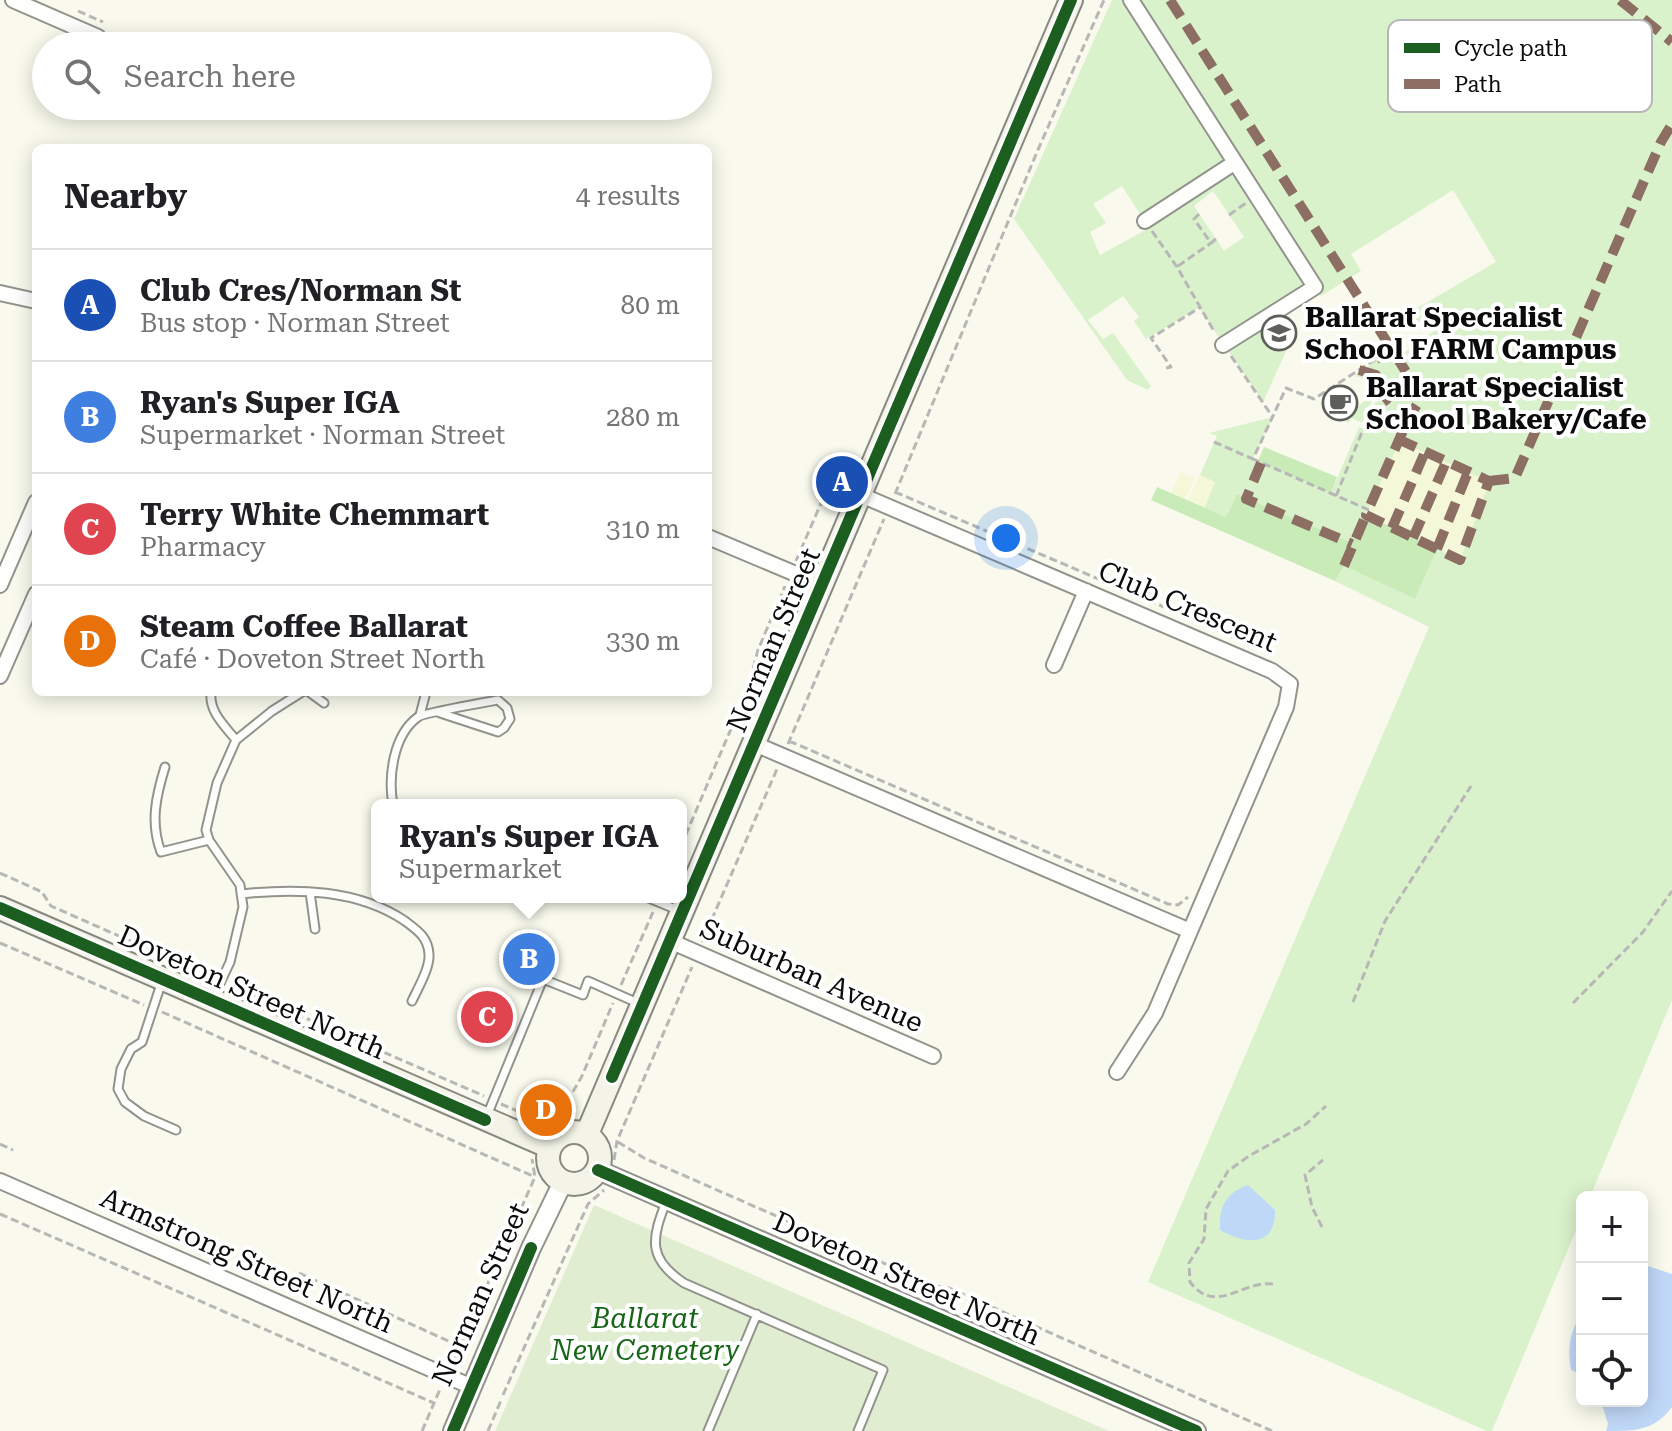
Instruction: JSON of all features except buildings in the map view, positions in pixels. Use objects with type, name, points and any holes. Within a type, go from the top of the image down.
[{"type":"main road","name":"Norman Street","points":[[687,900],[1071,0]]},
{"type":"main road","name":"Norman Street","points":[[587,1134],[686,903]]},
{"type":"main road","name":"Doveton Street North","points":[[0,908],[163,979],[216,990],[544,1137]]},
{"type":"main road","points":[[570,1131],[587,1134],[598,1146],[604,1172],[579,1184],[563,1182],[551,1171],[544,1137],[570,1131]]},
{"type":"street","points":[[13,0],[87,32]]},
{"type":"street","points":[[1131,0],[1315,287],[1223,345]]},
{"type":"street","points":[[1145,221],[1234,163]]},
{"type":"street","points":[[0,293],[32,300]]},
{"type":"street","name":"Club Crescent","points":[[861,495],[1272,671],[1290,684],[1286,707],[1155,1013],[1117,1072]]},
{"type":"street","points":[[0,585],[32,511]]},
{"type":"street","points":[[712,539],[822,585]]},
{"type":"street","points":[[1054,665],[1086,591]]},
{"type":"street","points":[[0,676],[32,603]]},
{"type":"street","points":[[755,744],[1190,931]]},
{"type":"street","name":"Suburban Avenue","points":[[670,941],[933,1056]]},
{"type":"street","name":"Doveton Street North","points":[[604,1172],[1196,1431]]},
{"type":"street","name":"Armstrong Street North","points":[[0,1181],[472,1387]]},
{"type":"street","name":"Norman Street","points":[[453,1431],[531,1248],[563,1182]]},
{"type":"lane","points":[[211,696],[217,717],[236,740]]},
{"type":"lane","points":[[216,990],[239,931],[243,907],[235,876],[209,840],[206,830],[217,783],[236,740],[296,696]]},
{"type":"lane","points":[[314,696],[324,703]]},
{"type":"lane","points":[[392,799],[395,759],[402,733],[420,715],[425,696]]},
{"type":"lane","points":[[420,715],[498,700],[507,708],[510,719],[498,732],[440,713]]},
{"type":"lane","points":[[165,767],[155,801],[156,831],[161,852],[209,840]]},
{"type":"lane","points":[[241,894],[310,892],[362,899],[391,912],[423,934],[430,956],[412,1001]]},
{"type":"lane","points":[[310,892],[315,929]]},
{"type":"lane","points":[[660,903],[682,912]]},
{"type":"lane","points":[[163,979],[142,1042],[131,1049],[121,1069],[118,1089],[125,1102],[144,1116],[176,1130]]},
{"type":"lane","points":[[489,1110],[543,979],[583,995],[588,981],[643,1005]]},
{"type":"lane","points":[[667,1199],[658,1220],[654,1248],[665,1270],[684,1283],[883,1370],[858,1431]]},
{"type":"lane","points":[[708,1431],[757,1314]]},
{"type":"path","points":[[488,1431],[588,1204],[603,1193],[604,1172],[617,1141],[1104,0]]},
{"type":"path","points":[[1229,215],[1256,196]]},
{"type":"path","points":[[1199,214],[1194,219],[1211,243]]},
{"type":"path","points":[[1145,221],[1177,267],[1223,345],[1273,417]]},
{"type":"path","points":[[1177,267],[1216,239]]},
{"type":"path","points":[[1166,368],[1171,367],[1151,338],[1199,308]]},
{"type":"path","points":[[1253,459],[1286,388],[1314,399],[1376,359]]},
{"type":"path","points":[[1336,496],[1362,432]]},
{"type":"path","points":[[1214,442],[1369,510]]},
{"type":"path","points":[[895,492],[1101,580]]},
{"type":"path","points":[[1115,586],[1267,651]]},
{"type":"path","points":[[687,832],[748,689]]},
{"type":"path","points":[[789,741],[1168,904],[1178,905],[1188,897]]},
{"type":"path","points":[[1353,1002],[1385,921],[1471,786]]},
{"type":"path","points":[[0,873],[42,892],[55,908],[216,990],[544,1137]]},
{"type":"path","points":[[1573,1003],[1643,932],[1672,891]]},
{"type":"path","points":[[422,1431],[535,1177],[532,1159],[582,1076],[647,926]]},
{"type":"path","points":[[0,943],[535,1177]]},
{"type":"path","points":[[1273,1284],[1261,1283],[1211,1297],[1202,1294],[1190,1282],[1189,1263],[1204,1239],[1206,1209],[1228,1171],[1306,1124],[1326,1106]]},
{"type":"path","points":[[617,1141],[644,1158],[1272,1431]]},
{"type":"path","points":[[0,1144],[13,1150]]},
{"type":"path","points":[[1322,1227],[1308,1196],[1305,1175],[1323,1160]]},
{"type":"path","points":[[0,1214],[434,1403]]},
{"type":"path","points":[[299,1273],[484,1360]]},
{"type":"green space","points":[[1112,0],[1672,0],[1672,1000],[1592,1191],[1576,1191],[1576,1230],[1492,1431],[1148,1282],[1429,627],[1335,581],[1344,566],[1415,599],[1437,549],[1460,560],[1489,482],[1400,441],[1352,544],[1237,494],[1226,517],[1204,509],[1215,482],[1200,475],[1217,436],[1209,433],[1273,417],[1253,459],[1331,493],[1359,427],[1364,429],[1375,403],[1386,396],[1375,377],[1366,375],[1365,379],[1355,376],[1391,349],[1396,357],[1422,342],[1442,325],[1435,313],[1414,325],[1407,314],[1496,262],[1453,190],[1351,254],[1361,271],[1321,296],[1315,287],[1277,318],[1288,324],[1293,336],[1263,402],[1199,308],[1146,339],[1134,321],[1139,317],[1123,296],[1088,320],[1103,339],[1113,333],[1151,386],[1148,390],[1127,380],[1014,219]],"holes":[[[1122,186],[1149,228],[1100,255],[1090,232],[1106,223],[1093,204]],[[1213,191],[1244,237],[1224,251],[1194,206]]]},
{"type":"green space","points":[[1369,397],[1372,401],[1362,423],[1351,418],[1349,423],[1343,420]]},
{"type":"green space","points":[[1400,440],[1489,481],[1460,560],[1366,515]]},
{"type":"green space","points":[[1264,447],[1337,477],[1331,493],[1258,461]]},
{"type":"green space","points":[[1180,472],[1195,478],[1184,501],[1170,495]]},
{"type":"green space","points":[[1200,475],[1215,482],[1204,509],[1187,502]]},
{"type":"green space","points":[[1157,487],[1226,517],[1237,494],[1352,543],[1366,515],[1437,549],[1415,599],[1344,566],[1335,581],[1151,500]]},
{"type":"green space","name":"Ballarat New Cemetery","points":[[594,1205],[1109,1431],[495,1431]]},
{"type":"water","points":[[1248,1185],[1275,1210],[1270,1232],[1257,1240],[1239,1238],[1220,1230],[1225,1202],[1234,1192]]},
{"type":"water","points":[[1648,1266],[1672,1274],[1672,1407],[1658,1421],[1643,1428],[1606,1431],[1608,1424],[1603,1407],[1648,1407]]},
{"type":"water","points":[[1575,1326],[1576,1372],[1571,1370],[1569,1354]]},
{"type":"marked path","points":[[1170,0],[1422,397],[1409,417],[1366,515],[1460,560],[1489,481],[1400,440]]},
{"type":"marked path","points":[[1620,0],[1645,20]]},
{"type":"marked path","points":[[1652,26],[1672,42]]},
{"type":"marked path","points":[[1489,481],[1515,478],[1661,142],[1672,124]]},
{"type":"marked path","points":[[1376,359],[1391,349]]},
{"type":"marked path","points":[[1359,370],[1376,375],[1388,395],[1378,406],[1367,431],[1362,432]]},
{"type":"marked path","points":[[1392,528],[1425,452]]},
{"type":"marked path","points":[[1413,538],[1446,462]]},
{"type":"marked path","points":[[1261,463],[1246,499],[1352,544]]},
{"type":"marked path","points":[[1437,549],[1468,472]]},
{"type":"marked path","points":[[1344,566],[1366,515]]},
{"type":"cycle path","points":[[687,901],[1071,0]]},
{"type":"cycle path","points":[[612,1077],[686,903]]},
{"type":"cycle path","points":[[0,908],[485,1120]]},
{"type":"cycle path","points":[[598,1170],[1196,1431]]},
{"type":"cycle path","points":[[453,1431],[531,1248]]},
{"type":"place","name":"Ballarat Specialist School FARM Campus","points":[[1279,333]]},
{"type":"place","name":"Ballarat Specialist School Bakery/Cafe","points":[[1340,403]]},
{"type":"place","name":"Club Cres/Norman St","points":[[842,482]]},
{"type":"place","name":"Ryan's Super IGA","points":[[529,959]]},
{"type":"place","name":"Terry White Chemmart","points":[[487,1017]]},
{"type":"place","name":"Steam Coffee Ballarat","points":[[546,1110]]}]
